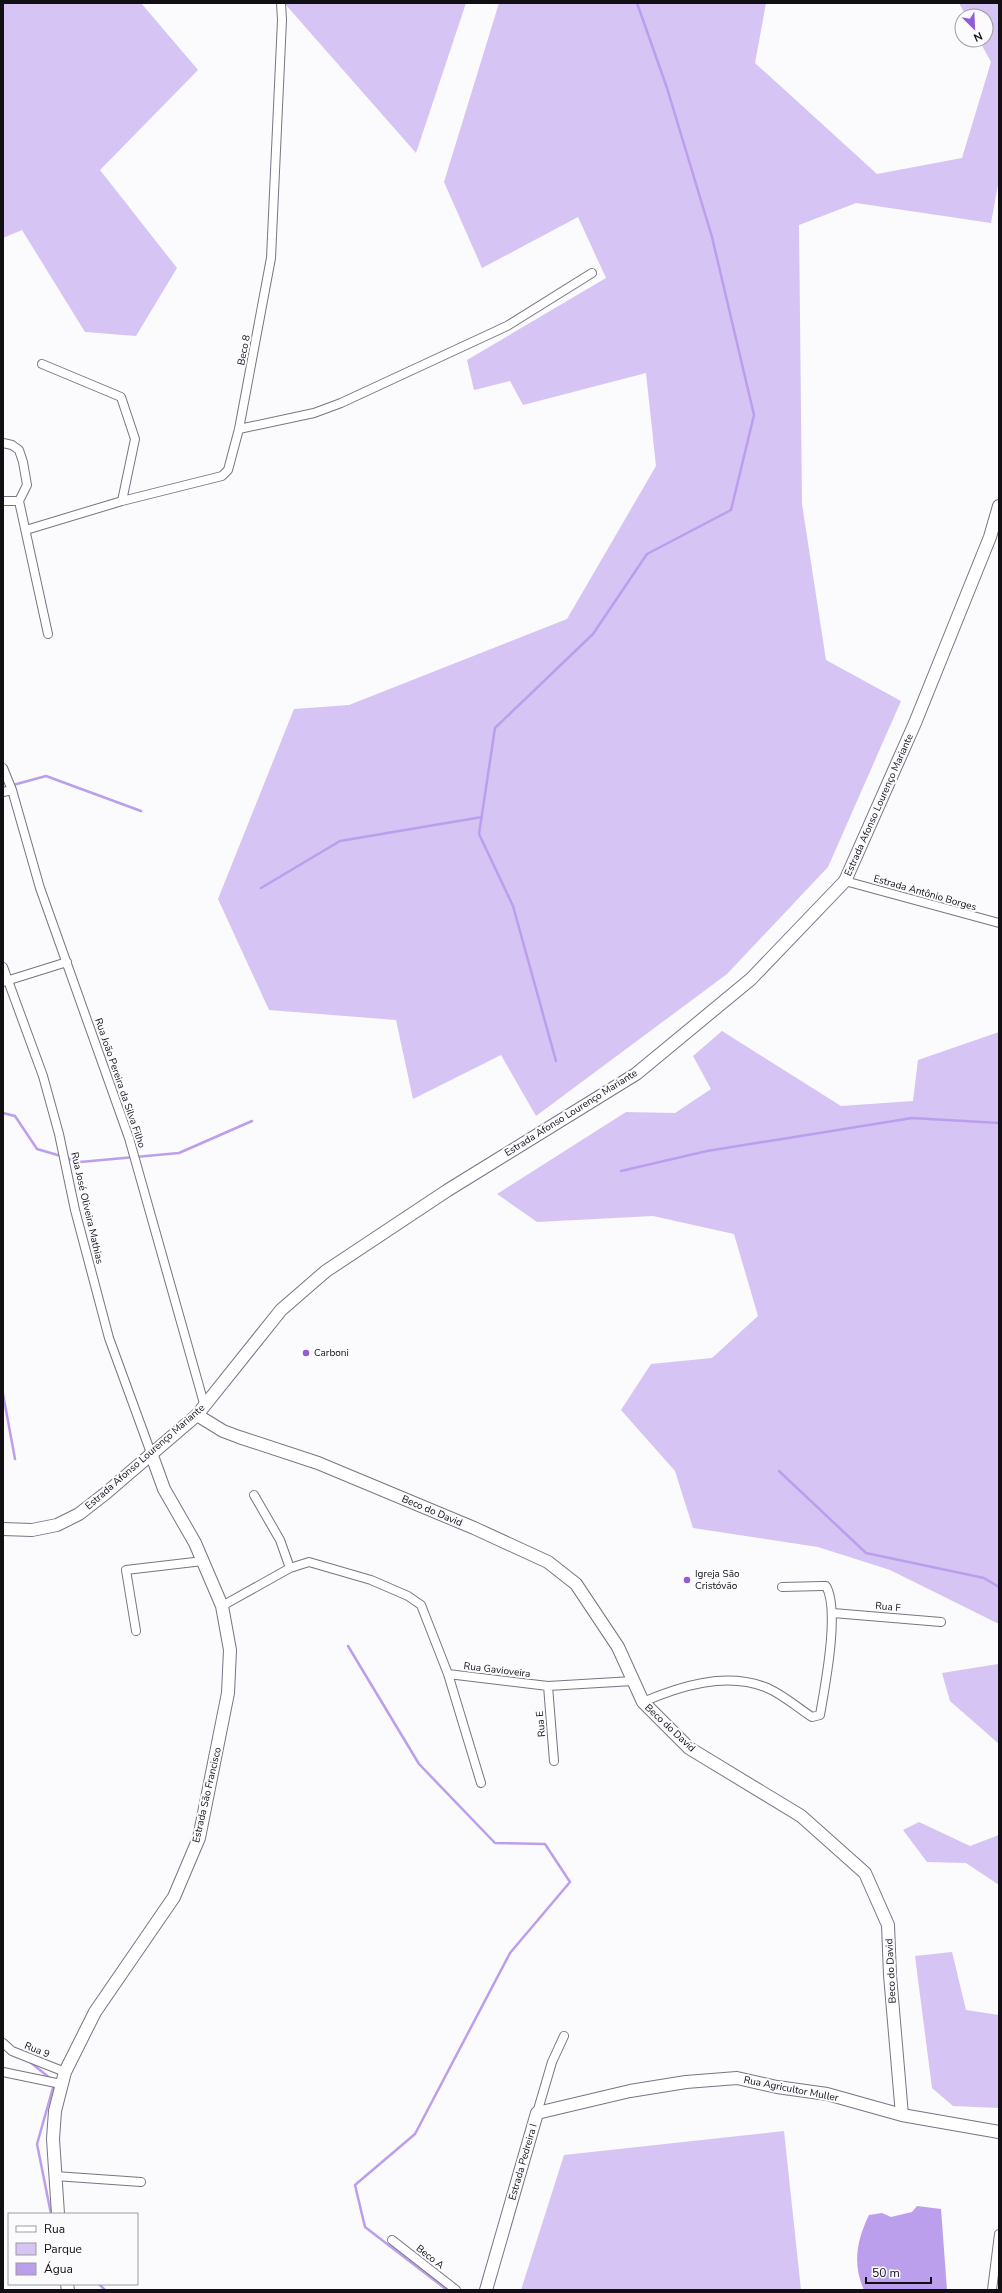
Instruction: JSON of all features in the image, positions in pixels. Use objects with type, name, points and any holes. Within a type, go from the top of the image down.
[{"type":"main road","name":"Estrada Afonso Lourenço Mariante","points":[[3,1529],[32,1530],[57,1525],[78,1514],[106,1493],[201,1411],[281,1310],[326,1270],[448,1190],[636,1074],[751,979],[845,881],[915,723],[995,534],[999,506]]},
{"type":"main road","name":"Beco do David","points":[[201,1411],[223,1431],[318,1463],[474,1528],[548,1562],[576,1584],[618,1647],[643,1702],[689,1748],[801,1816],[865,1873],[888,1925],[890,1975],[902,2115]]},
{"type":"main road","name":"Estrada São Francisco","points":[[58,2213],[53,2139],[59,2080],[95,2012],[174,1897],[199,1838],[228,1693],[230,1650],[222,1606],[195,1543],[164,1489],[151,1454]]},
{"type":"main road","name":"Rua Agricultor Muller","points":[[537,2112],[630,2091],[686,2082],[737,2078],[777,2087],[827,2094],[902,2115]]},
{"type":"main road","name":"Estrada Pedreira I","points":[[486,2290],[537,2112]]},
{"type":"main road","points":[[902,2115],[999,2132]]},
{"type":"street","name":"Beco 8","points":[[26,530],[122,501],[222,476],[228,470],[239,429],[271,258],[282,20],[281,3]]},
{"type":"street","points":[[239,429],[314,413],[341,403],[507,326],[592,273]]},
{"type":"street","points":[[42,364],[121,397],[135,439],[122,501]]},
{"type":"street","points":[[3,443],[12,445],[19,450],[23,462],[27,485],[19,501],[48,634]]},
{"type":"street","points":[[3,501],[19,501]]},
{"type":"street","name":"Rua João Pereira da Silva Filho","points":[[3,768],[12,790],[40,888],[129,1138],[201,1411]]},
{"type":"street","points":[[3,792],[12,790]]},
{"type":"street","name":"Estrada Antônio Borges","points":[[845,881],[999,923]]},
{"type":"street","points":[[5,981],[67,962]]},
{"type":"street","name":"Rua José Oliveira Mathias","points":[[3,967],[5,981],[45,1083],[64,1152],[75,1210],[109,1338],[151,1454]]},
{"type":"street","points":[[254,1495],[280,1540],[290,1568]]},
{"type":"street","points":[[136,1631],[126,1570],[202,1561]]},
{"type":"street","points":[[222,1606],[290,1568],[309,1562],[371,1580],[421,1605],[448,1674]]},
{"type":"street","points":[[643,1702],[663,1693],[700,1682],[738,1682],[766,1687],[812,1717],[816,1718],[820,1715],[833,1613],[826,1586],[782,1587]]},
{"type":"street","name":"Rua F","points":[[833,1613],[941,1622]]},
{"type":"street","name":"Rua Gavioveira","points":[[480,1784],[448,1674],[548,1686],[633,1681]]},
{"type":"street","name":"Rua E","points":[[548,1686],[554,1761]]},
{"type":"street","name":"Estrada Pedreira I","points":[[537,2112],[552,2062],[564,2036]]},
{"type":"street","name":"Rua 9","points":[[3,2043],[12,2051],[59,2080]]},
{"type":"street","points":[[3,2072],[59,2080]]},
{"type":"street","points":[[55,2176],[141,2182]]},
{"type":"street","points":[[992,2290],[999,2234]]},
{"type":"street","name":"Beco A","points":[[392,2240],[456,2290]]},
{"type":"green space","points":[[3,3],[141,3],[198,70],[100,170],[177,268],[136,336],[85,332],[22,230],[3,238]]},
{"type":"green space","points":[[286,3],[466,3],[416,153],[286,5]]},
{"type":"green space","points":[[499,3],[766,3],[755,63],[877,174],[962,158],[991,62],[983,48],[994,48],[994,8],[962,8],[959,3],[999,3],[999,179],[991,223],[856,203],[799,225],[802,504],[826,660],[901,701],[828,867],[727,974],[536,1116],[501,1055],[413,1099],[396,1020],[269,1010],[218,899],[294,709],[349,705],[567,619],[656,466],[646,373],[523,405],[510,381],[474,390],[467,360],[606,278],[578,217],[482,268],[444,182]]},
{"type":"green space","points":[[722,1031],[841,1106],[913,1101],[918,1060],[999,1032],[999,1624],[890,1570],[818,1547],[693,1528],[675,1471],[621,1410],[651,1364],[712,1358],[758,1316],[734,1234],[653,1216],[537,1222],[497,1194],[626,1112],[675,1113],[711,1089],[693,1056]]},
{"type":"green space","points":[[999,1644],[999,1744],[950,1701],[942,1673],[998,1664]]},
{"type":"green space","points":[[919,1822],[970,1846],[999,1835],[999,1885],[966,1863],[927,1862],[903,1830]]},
{"type":"green space","points":[[952,1952],[966,2010],[999,2015],[999,2108],[953,2106],[932,2088],[915,1956]]},
{"type":"green space","points":[[784,2131],[801,2290],[521,2290],[564,2155]]},
{"type":"water","points":[[917,2206],[941,2209],[947,2290],[864,2290],[860,2280],[857,2261],[861,2234],[869,2215],[882,2213],[891,2217],[912,2212]]},
{"type":"waterway","points":[[556,1061],[513,906],[479,834],[495,728],[593,634],[647,554],[731,510],[754,415],[712,237],[667,88],[637,3]]},
{"type":"waterway","points":[[13,785],[46,776],[141,811]]},
{"type":"waterway","points":[[261,888],[340,841],[482,817]]},
{"type":"waterway","points":[[3,1113],[15,1116],[37,1149],[61,1156]]},
{"type":"waterway","points":[[621,1171],[707,1151],[912,1118],[999,1123]]},
{"type":"waterway","points":[[66,1158],[80,1162],[179,1153],[252,1121]]},
{"type":"waterway","points":[[3,1394],[15,1459]]},
{"type":"waterway","points":[[779,1471],[866,1553],[984,1578],[999,1587]]},
{"type":"waterway","points":[[348,1646],[419,1764],[495,1843],[545,1844],[570,1882],[510,1953],[415,2134],[355,2185],[365,2227],[447,2290]]},
{"type":"waterway","points":[[30,2062],[51,2079]]},
{"type":"waterway","points":[[51,2213],[37,2144],[54,2084]]},
{"type":"waterway","points":[[100,2285],[105,2290]]},
{"type":"place","name":"Carboni","points":[[306,1353]]},
{"type":"place","name":"Igreja São Cristóvão","points":[[687,1580]]}]
